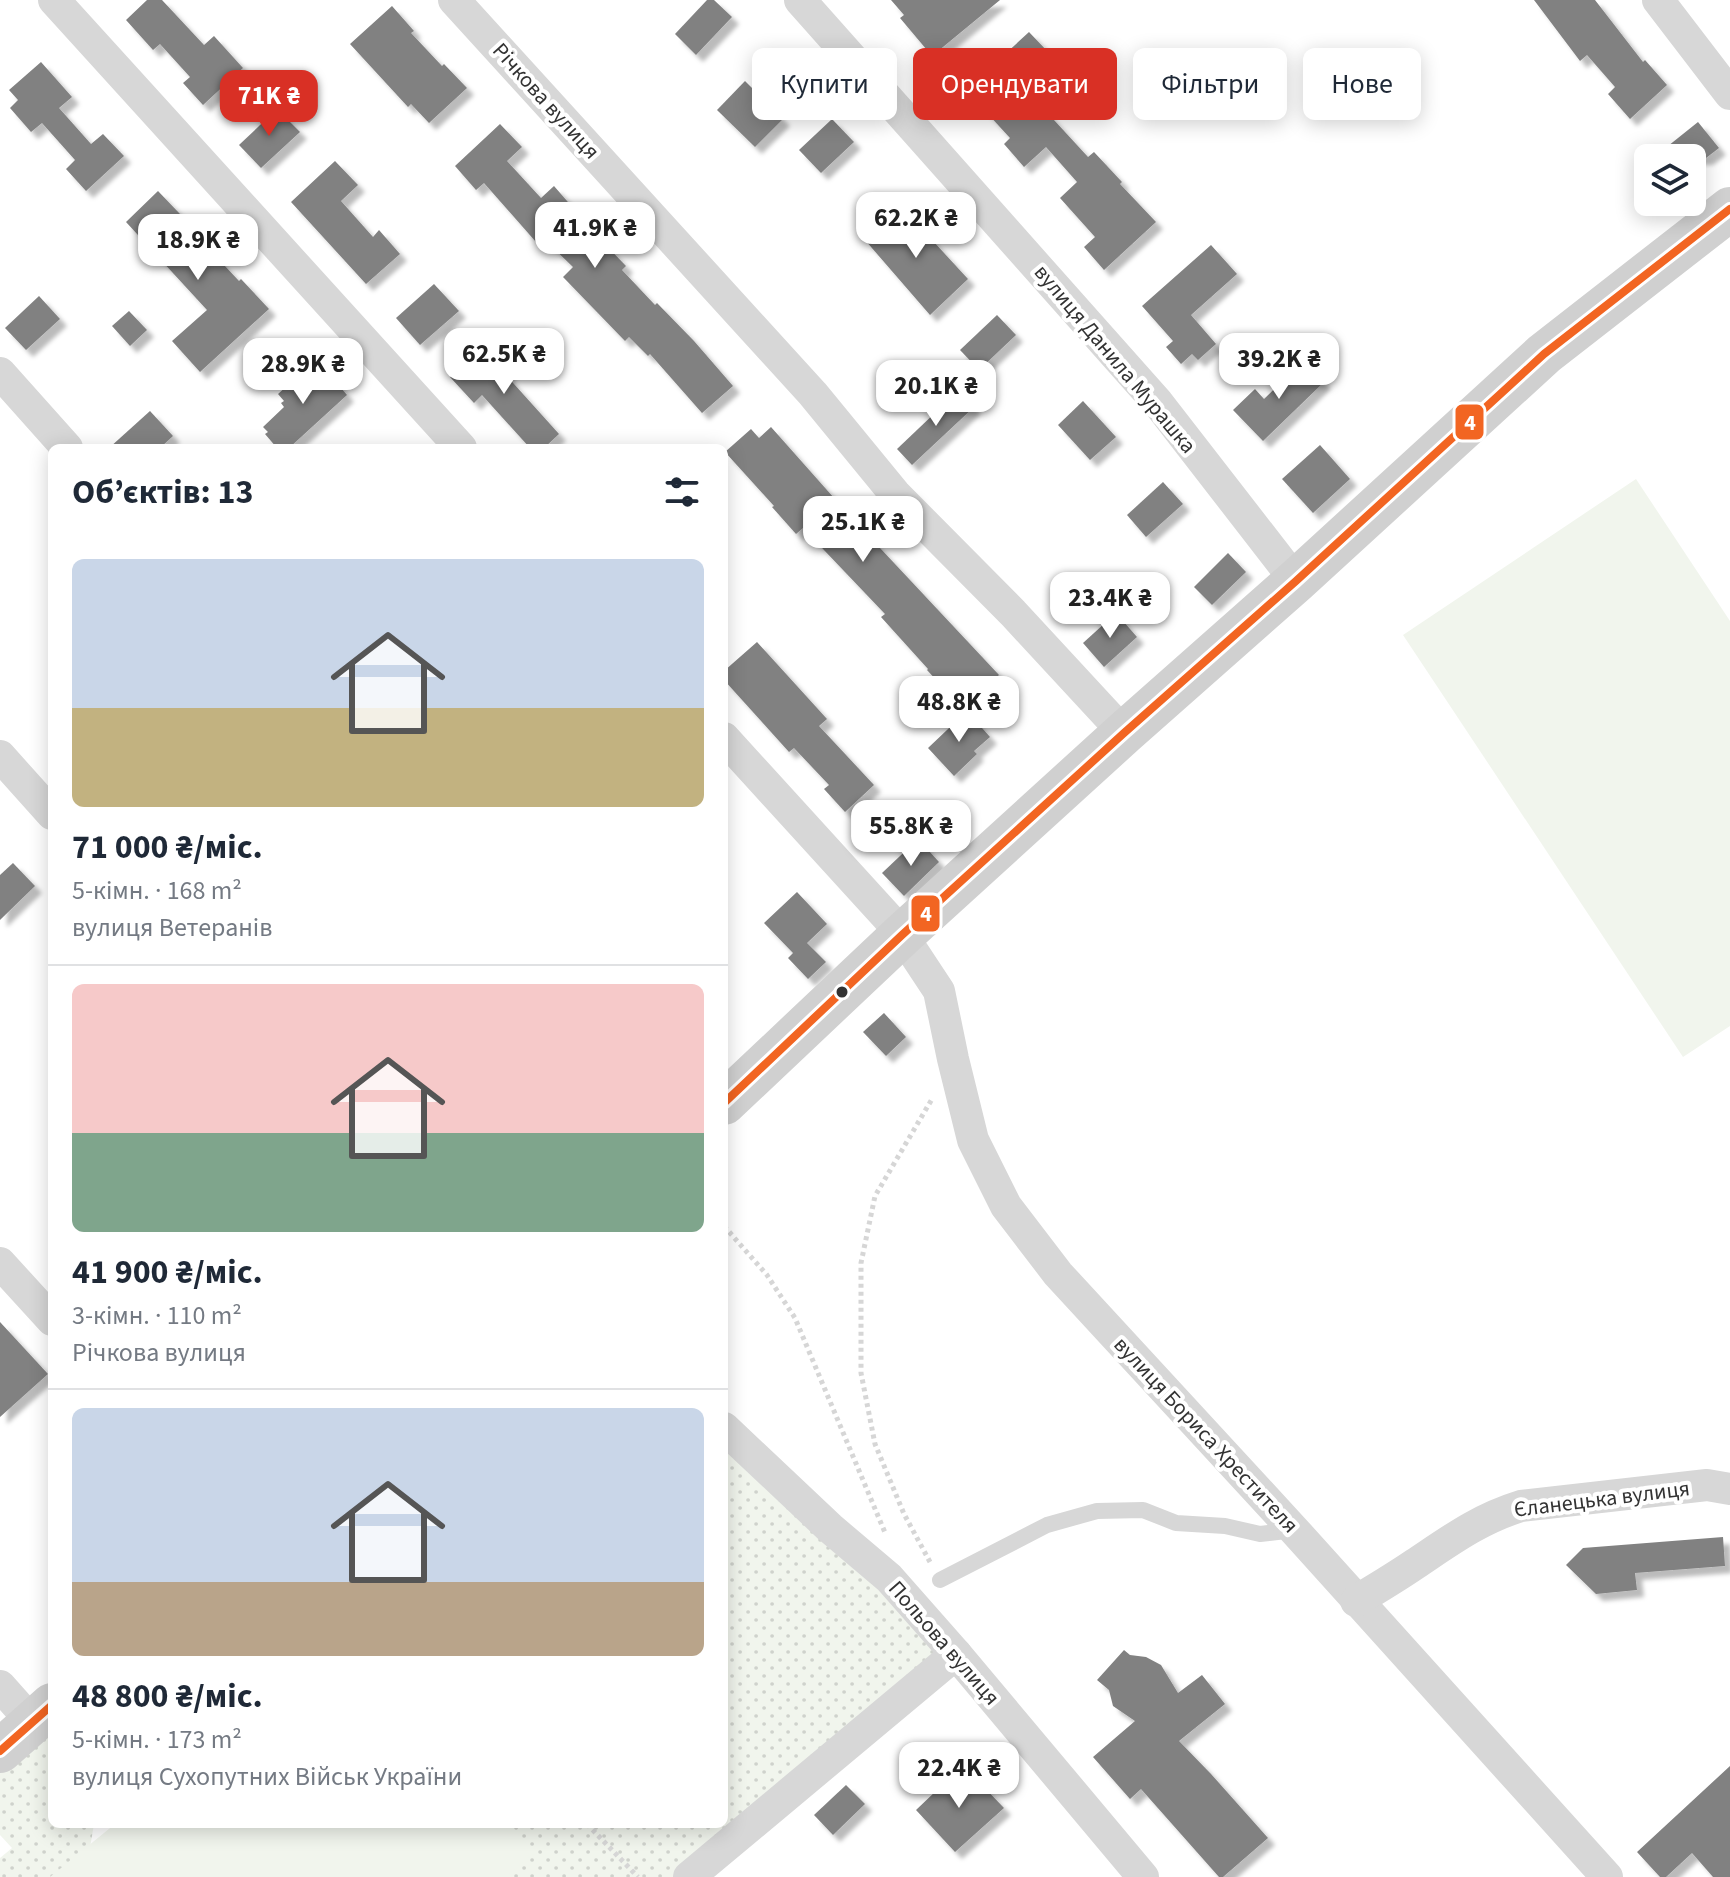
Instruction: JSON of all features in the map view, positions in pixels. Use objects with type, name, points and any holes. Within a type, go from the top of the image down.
[{"type":"street","points":[[54,0],[457,444]]},
{"type":"street","name":"Річкова вулиця","points":[[454,0],[813,394],[895,494],[1013,613],[1124,733]]},
{"type":"street","name":"вулиця Данила Мурашка","points":[[800,0],[1158,403],[1296,581]]},
{"type":"street","points":[[1658,0],[1730,94]]},
{"type":"street","points":[[728,1099],[902,935],[1544,354],[1730,209]]},
{"type":"street","points":[[0,373],[63,444]]},
{"type":"street","name":"вулиця Бориса Хрестителя","points":[[728,742],[902,935],[939,991],[973,1140],[1006,1206],[1058,1274],[1607,1877]]},
{"type":"street","points":[[0,756],[48,810]]},
{"type":"street","points":[[0,1263],[48,1316]]},
{"type":"street","name":"Польова вулиця","points":[[728,1432],[830,1528],[889,1578],[1143,1877]]},
{"type":"street","name":"Єланецька вулиця","points":[[1356,1601],[1469,1528],[1521,1506],[1707,1485],[1730,1489]]},
{"type":"street","points":[[689,1877],[956,1654]]},
{"type":"street","points":[[0,1686],[42,1714],[0,1751]]},
{"type":"lane","points":[[940,1580],[1047,1525],[1097,1511],[1143,1510],[1176,1523],[1225,1526],[1260,1534],[1294,1530]]},
{"type":"path","points":[[940,1580],[904,1514],[875,1444],[861,1373],[861,1263],[875,1196],[953,1059]]},
{"type":"path","points":[[728,1231],[767,1275],[795,1318],[889,1543]]},
{"type":"path","points":[[591,1828],[638,1877]]},
{"type":"shaded area","points":[[1636,479],[1730,621],[1730,1026],[1683,1057],[1403,635]]},
{"type":"shaded area","points":[[728,1442],[883,1586],[938,1653],[682,1877],[393,1877],[350,1828],[728,1828]]},
{"type":"shaded area","points":[[48,1726],[48,1828],[93,1828],[85,1877],[0,1877],[0,1858],[12,1848],[0,1835],[0,1768]]},
{"type":"shaded area","points":[[110,1828],[513,1828],[534,1853],[505,1877],[50,1877]]},
{"type":"building","points":[[147,0],[162,0],[204,45],[214,36],[243,68],[203,105],[183,83],[190,77],[160,44],[153,50],[126,20]]},
{"type":"building","points":[[707,0],[714,0],[732,17],[696,55],[675,34]]},
{"type":"building","points":[[891,0],[1000,0],[942,48],[925,48],[900,18],[904,15]]},
{"type":"building","points":[[1534,0],[1595,0],[1643,62],[1645,60],[1667,85],[1630,119],[1608,94],[1615,87],[1587,55],[1580,61]]},
{"type":"building","points":[[392,6],[414,31],[411,33],[467,88],[429,123],[411,104],[408,107],[350,44]]},
{"type":"building","points":[[1029,32],[1044,48],[1012,48]]},
{"type":"building","points":[[41,62],[72,97],[59,108],[91,144],[103,134],[124,156],[86,191],[66,169],[75,160],[42,123],[31,132],[10,108],[18,100],[9,90]]},
{"type":"building","points":[[745,81],[752,88],[752,120],[782,120],[755,147],[717,110]]},
{"type":"building","points":[[277,109],[300,132],[261,168],[239,145]]},
{"type":"building","points":[[831,120],[854,142],[821,173],[799,150]]},
{"type":"building","points":[[994,120],[1054,120],[1088,157],[1094,152],[1156,222],[1104,270],[1084,247],[1095,237],[1060,198],[1077,182],[1046,147],[1024,167],[1004,144],[1010,138]]},
{"type":"building","points":[[1698,122],[1719,148],[1706,158],[1706,144],[1670,144]]},
{"type":"building","points":[[500,124],[522,147],[507,161],[541,198],[554,186],[572,210],[626,266],[622,270],[694,341],[733,386],[702,413],[650,354],[648,356],[629,337],[625,341],[563,277],[573,267],[542,237],[536,242],[484,183],[476,190],[455,166]]},
{"type":"building","points":[[335,161],[358,185],[341,201],[373,237],[379,230],[400,254],[366,284],[291,202]]},
{"type":"building","points":[[158,191],[239,281],[241,279],[269,309],[200,372],[172,341],[207,310],[126,222]]},
{"type":"building","points":[[904,205],[968,279],[930,315],[865,240]]},
{"type":"building","points":[[1211,245],[1237,274],[1191,315],[1216,344],[1198,360],[1192,354],[1181,364],[1166,347],[1173,341],[1142,306]]},
{"type":"building","points":[[434,284],[459,311],[420,345],[396,318]]},
{"type":"building","points":[[39,296],[60,319],[26,350],[5,328]]},
{"type":"building","points":[[129,311],[147,330],[130,346],[112,326]]},
{"type":"building","points":[[997,315],[1016,335],[979,370],[960,350]]},
{"type":"building","points":[[490,341],[513,367],[505,374],[559,434],[548,444],[526,444],[482,395],[474,403],[450,377]]},
{"type":"building","points":[[1304,360],[1324,382],[1263,441],[1233,410],[1255,389],[1264,399]]},
{"type":"building","points":[[309,366],[315,373],[322,366],[347,395],[293,444],[274,444],[263,427],[284,407],[281,403],[284,401],[278,394]]},
{"type":"building","points":[[959,390],[974,407],[912,465],[897,449]]},
{"type":"building","points":[[1083,401],[1116,437],[1090,460],[1058,425]]},
{"type":"building","points":[[150,411],[173,436],[164,444],[113,444]]},
{"type":"building","points":[[771,427],[999,675],[963,709],[881,617],[885,614],[803,528],[796,534],[728,455],[728,449],[751,429],[759,438]]},
{"type":"building","points":[[1320,445],[1350,479],[1313,513],[1282,479]]},
{"type":"building","points":[[1163,482],[1183,504],[1146,537],[1127,515]]},
{"type":"building","points":[[1228,553],[1246,572],[1212,605],[1194,587]]},
{"type":"building","points":[[1116,613],[1137,637],[1104,667],[1083,643]]},
{"type":"building","points":[[757,642],[827,719],[819,726],[874,785],[845,812],[824,789],[829,785],[794,748],[789,752],[728,684],[728,667]]},
{"type":"building","points":[[967,711],[990,737],[954,776],[928,748]]},
{"type":"building","points":[[918,839],[939,862],[904,896],[882,873]]},
{"type":"building","points":[[13,863],[35,886],[0,920],[0,875]]},
{"type":"building","points":[[797,892],[827,924],[807,943],[826,962],[808,979],[788,958],[793,953],[764,923]]},
{"type":"building","points":[[884,1013],[906,1037],[886,1056],[863,1032]]},
{"type":"building","points":[[0,1322],[48,1374],[0,1417]]},
{"type":"building","points":[[1723,1537],[1725,1566],[1635,1573],[1637,1590],[1596,1594],[1566,1565],[1583,1548]]},
{"type":"building","points":[[1124,1650],[1161,1665],[1178,1693],[1202,1675],[1225,1704],[1179,1741],[1268,1838],[1223,1877],[1219,1877],[1141,1789],[1130,1799],[1093,1757],[1135,1721],[1113,1706],[1109,1690],[1097,1680]]},
{"type":"building","points":[[1730,1766],[1730,1877],[1713,1877],[1692,1853],[1666,1877],[1660,1877],[1637,1852]]},
{"type":"building","points":[[958,1770],[975,1788],[980,1783],[1004,1808],[955,1852],[916,1810]]},
{"type":"building","points":[[846,1785],[865,1804],[833,1835],[814,1815]]},
{"type":"transit line","name":"4","points":[[728,1099],[902,935],[1544,354],[1730,209]]},
{"type":"transit line","name":"4","points":[[0,1751],[48,1709]]}]
